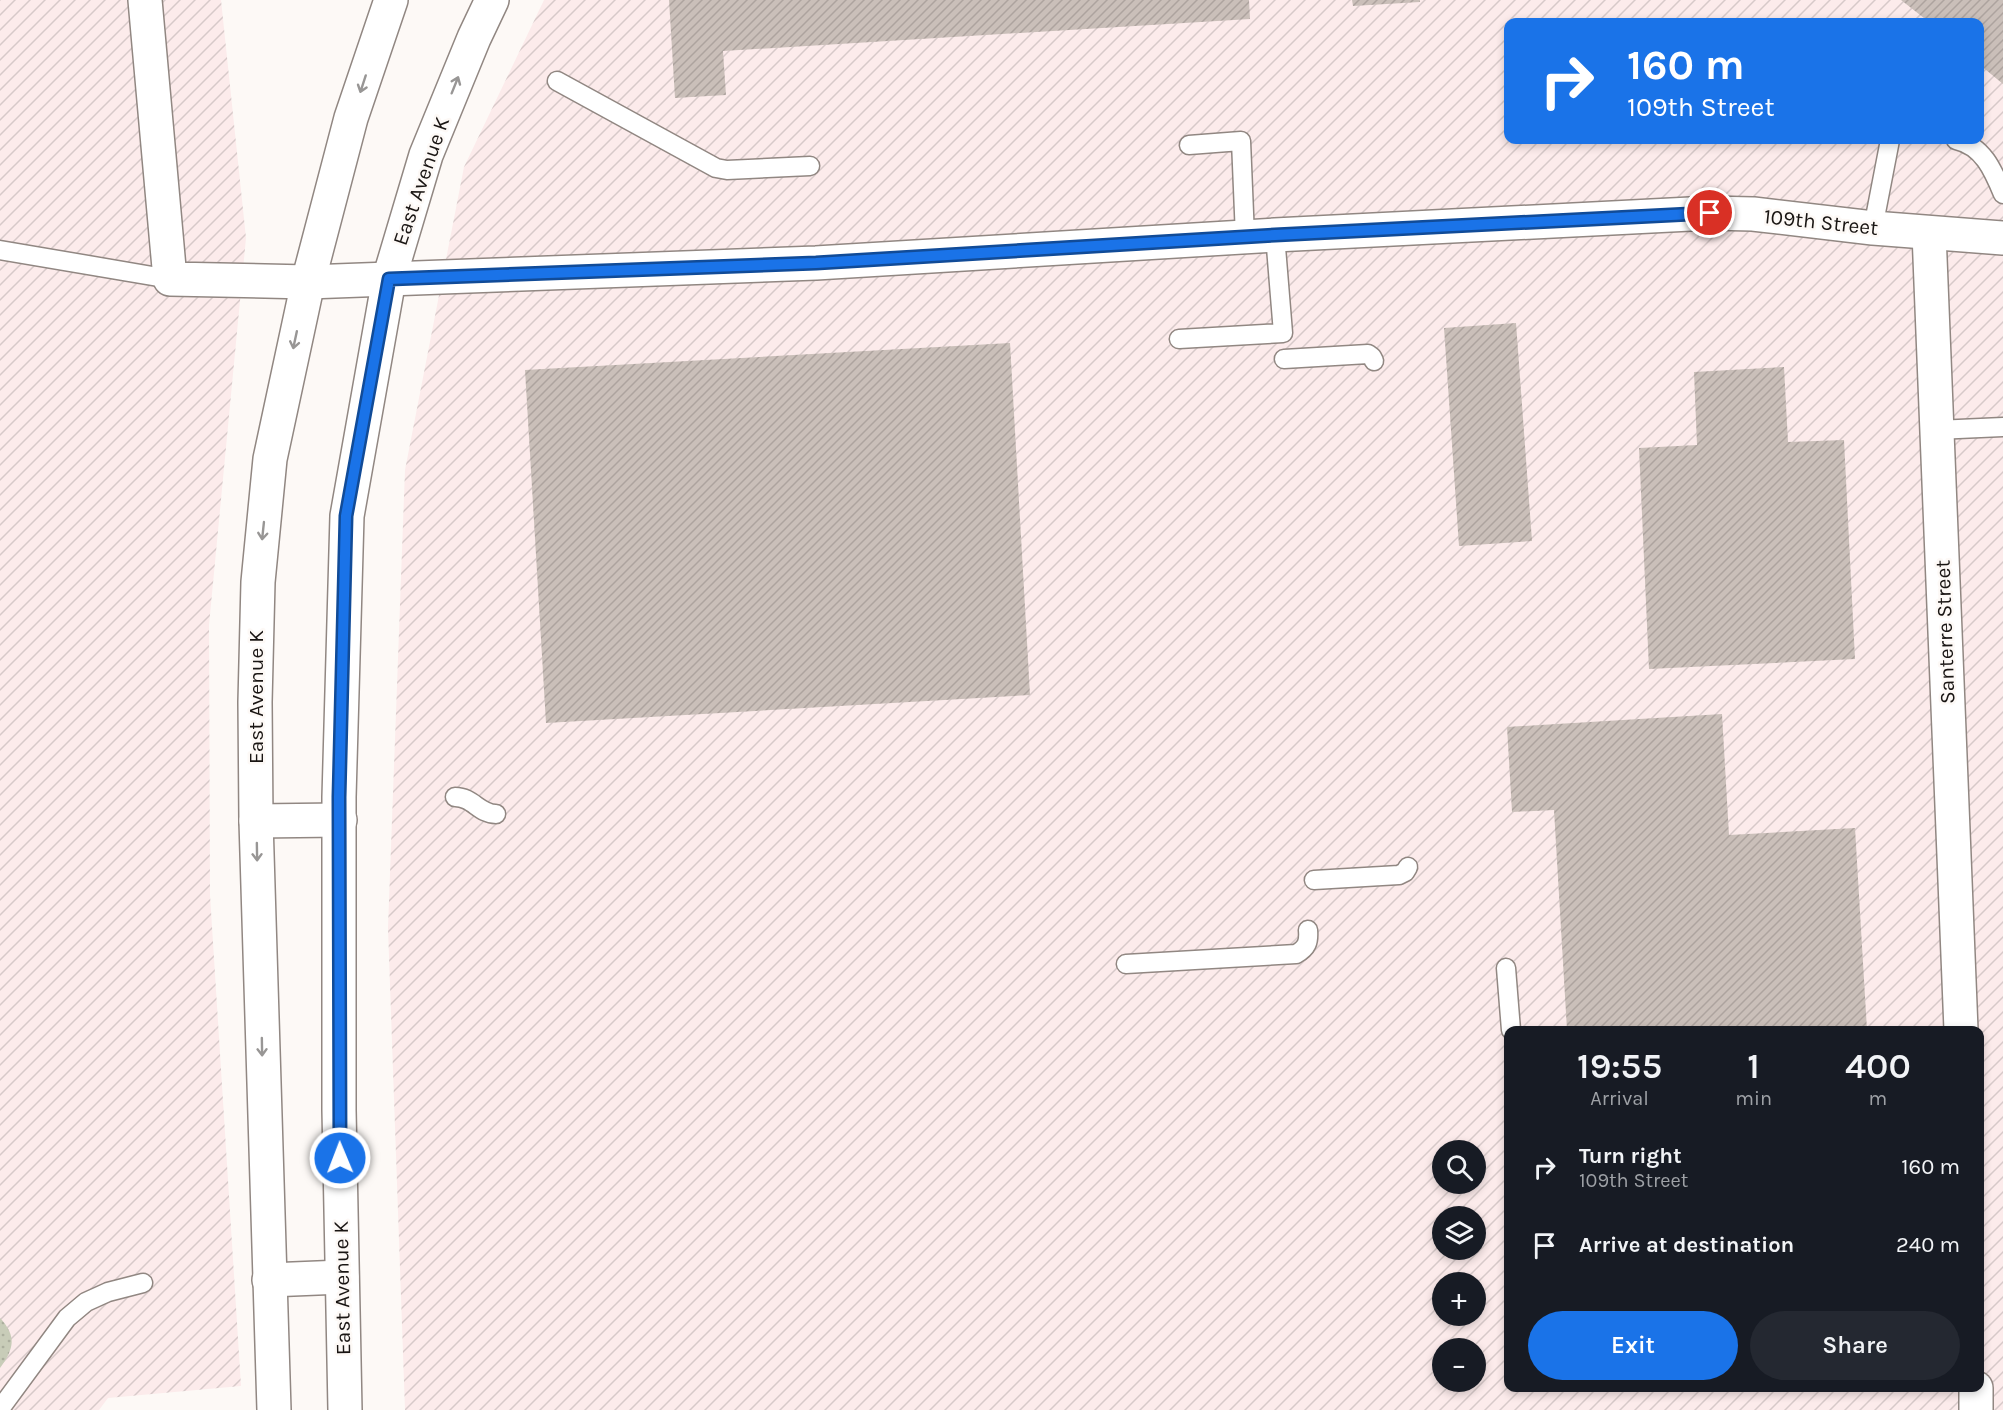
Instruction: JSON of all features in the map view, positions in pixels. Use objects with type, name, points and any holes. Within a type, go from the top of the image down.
[{"type":"street","points":[[145,0],[170,279]]},
{"type":"street","name":"East Avenue K","points":[[274,1410],[256,821],[255,702],[258,582],[270,459],[308,282],[351,118],[391,0]]},
{"type":"street","name":"East Avenue K","points":[[345,1410],[339,1110],[340,820],[346,516],[389,279],[426,155],[492,0]]},
{"type":"street","name":"109th Street","points":[[170,279],[308,282],[816,263],[1260,236],[1721,213],[1753,214],[1873,228],[2003,238]]},
{"type":"street","name":"Santerre Street","points":[[1929,233],[1961,1026]]},
{"type":"street","points":[[256,821],[340,820]]},
{"type":"street","points":[[269,1280],[342,1277]]},
{"type":"street","points":[[1976,1392],[1976,1410]]},
{"type":"lane","points":[[557,81],[716,168],[727,170],[810,166]]},
{"type":"lane","points":[[1179,339],[1283,333],[1241,141],[1189,145]]},
{"type":"lane","points":[[1873,228],[1889,144]]},
{"type":"lane","points":[[1970,144],[1992,167],[2003,194]]},
{"type":"lane","points":[[0,250],[170,279]]},
{"type":"lane","points":[[1284,359],[1368,354],[1374,361]]},
{"type":"lane","points":[[1936,430],[2003,427]]},
{"type":"lane","points":[[455,797],[463,797],[485,812],[496,814]]},
{"type":"lane","points":[[1314,880],[1399,875],[1408,867]]},
{"type":"lane","points":[[1126,964],[1296,954],[1309,942],[1308,930]]},
{"type":"lane","points":[[1506,968],[1511,1026]]},
{"type":"lane","points":[[0,1409],[67,1318],[86,1302],[108,1292],[143,1283]]},
{"type":"shaded area","points":[[0,0],[221,0],[246,238],[209,625],[210,895],[241,1386],[108,1398],[99,1410],[0,1410]]},
{"type":"shaded area","points":[[544,0],[2003,0],[2003,1410],[405,1410],[388,928],[405,470],[464,167]]},
{"type":"green space","points":[[0,1318],[9,1331],[12,1343],[0,1368]]},
{"type":"building","points":[[669,0],[1249,0],[1250,19],[723,51],[726,95],[675,98]]},
{"type":"building","points":[[1352,0],[1420,0],[1420,2],[1353,6]]},
{"type":"building","points":[[1901,0],[2003,0],[2003,84],[1984,68],[1984,18],[1924,18]]},
{"type":"building","points":[[1516,323],[1532,541],[1459,546],[1444,328]]},
{"type":"building","points":[[1010,343],[1030,695],[546,723],[525,370]]},
{"type":"building","points":[[1784,367],[1788,442],[1844,440],[1855,659],[1649,669],[1639,448],[1697,445],[1694,372]]},
{"type":"building","points":[[1722,714],[1729,835],[1855,828],[1867,1026],[1567,1026],[1554,810],[1512,812],[1507,727]]},
{"type":"route","points":[[340,1158],[339,797],[346,516],[389,279],[816,263],[1275,235],[1710,213]]}]
